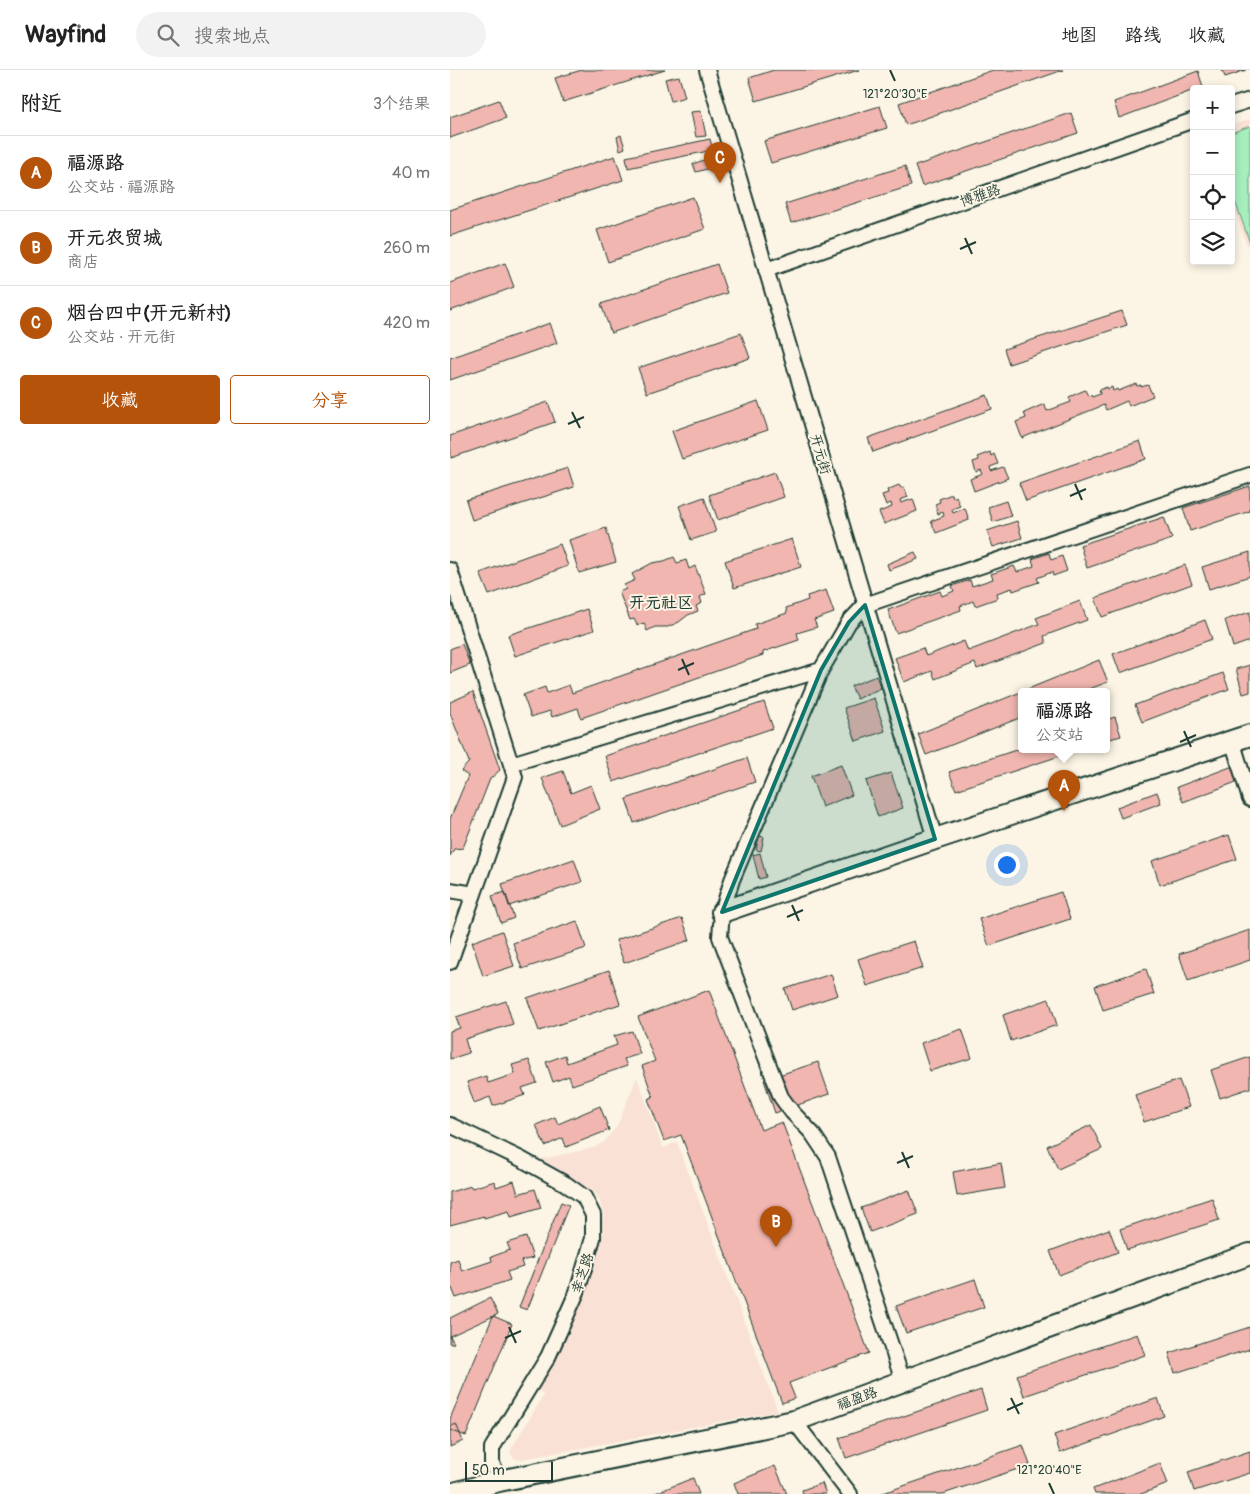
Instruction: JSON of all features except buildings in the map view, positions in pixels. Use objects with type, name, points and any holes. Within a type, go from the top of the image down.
[{"type":"street","name":"开元街","points":[[707,70],[935,839]]},
{"type":"street","points":[[1235,105],[1250,100]]},
{"type":"street","name":"博雅路","points":[[766,270],[1190,121]]},
{"type":"street","points":[[903,1381],[828,1157],[812,1133],[781,1097],[720,937],[722,912],[732,880],[821,670],[849,622],[865,605],[1250,475]]},
{"type":"street","points":[[450,570],[515,777],[450,962]]},
{"type":"street","points":[[511,764],[821,670]]},
{"type":"street","points":[[722,912],[935,839],[1241,738],[1250,799]]},
{"type":"street","points":[[450,890],[474,894]]},
{"type":"street","name":"幸芝路","points":[[450,1125],[521,1159],[566,1184],[584,1197],[593,1215],[593,1238],[577,1292],[548,1357],[492,1448],[492,1463],[506,1488]]},
{"type":"street","name":"福盈路","points":[[450,1494],[506,1488],[794,1421],[1250,1254]]},
{"type":"street","points":[[794,1421],[850,1494]]},
{"type":"highlighted area","points":[[865,605],[935,839],[722,912],[821,670],[849,622]]},
{"type":"shaded area","points":[[1250,119],[1250,254],[1235,212],[1235,125]]},
{"type":"shaded area","points":[[637,1077],[663,1148],[677,1142],[778,1411],[518,1460],[511,1454],[511,1449],[544,1395],[536,1388],[580,1300],[600,1233],[603,1215],[600,1202],[595,1193],[537,1160],[593,1148],[604,1142],[617,1126]]},
{"type":"green space","points":[[1250,126],[1250,243],[1235,201],[1235,132]]},
{"type":"place","name":"烟台四中(开元新村)","points":[[720,183]]},
{"type":"place","name":"福源路","points":[[1064,811]]},
{"type":"place","name":"开元农贸城","points":[[776,1247]]},
{"type":"district","name":"开元社区","points":[[661,602]]}]
